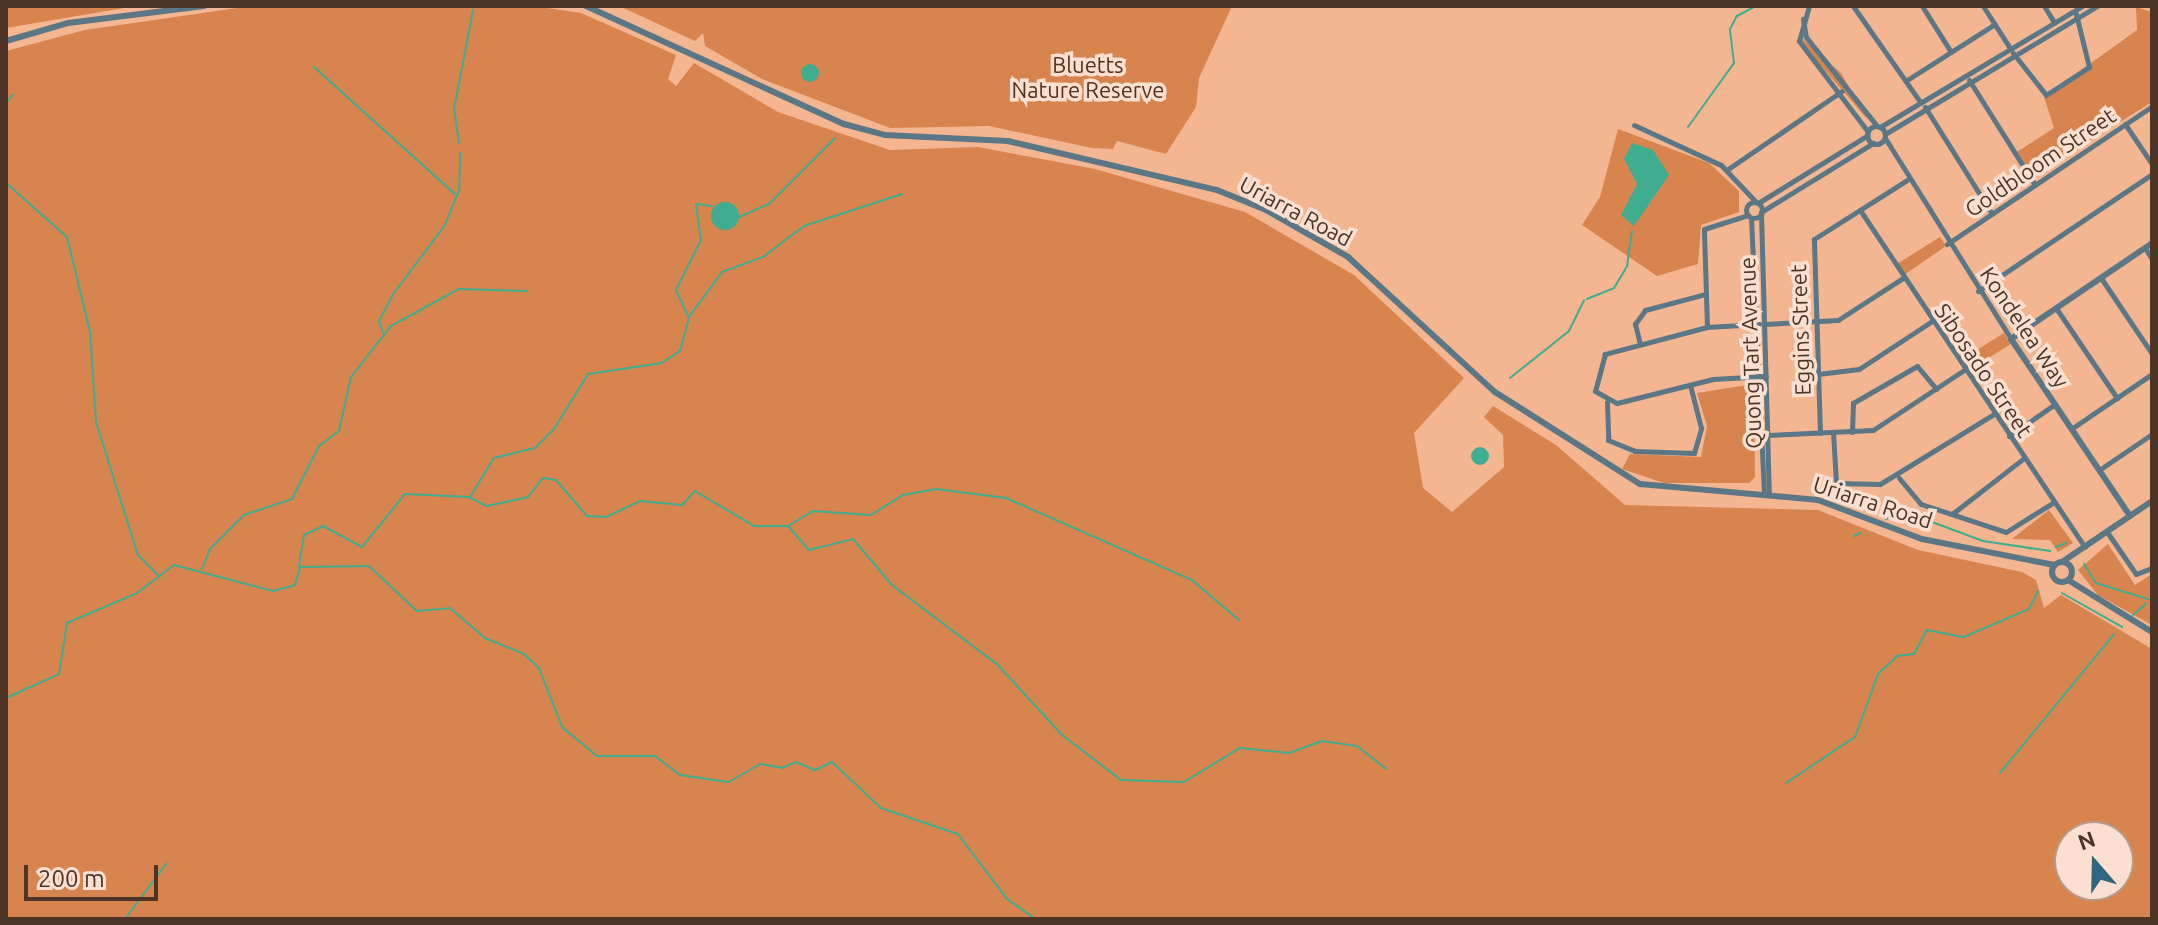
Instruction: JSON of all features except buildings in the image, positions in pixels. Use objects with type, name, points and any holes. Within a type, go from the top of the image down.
[{"type":"street","points":[[6,41],[68,23],[204,6]]},
{"type":"street","name":"Uriarra Road","points":[[586,6],[844,124],[885,135],[1008,141],[1217,190],[1266,210],[1348,257],[1487,386],[1619,475],[1665,491],[1766,492],[1818,500],[1922,539],[2058,563],[2070,573]]},
{"type":"street","points":[[1799,41],[1809,6]]},
{"type":"street","points":[[1853,6],[1907,80],[1992,214]]},
{"type":"street","points":[[1922,6],[1951,52]]},
{"type":"street","points":[[1983,6],[2011,51],[2046,95],[2089,67],[2076,14]]},
{"type":"street","points":[[2044,6],[2055,24]]},
{"type":"street","points":[[1707,327],[1704,229],[1757,203],[1868,133],[1968,78],[2082,6]]},
{"type":"street","points":[[2055,24],[2097,6]]},
{"type":"street","points":[[1799,41],[1806,37],[1804,18]]},
{"type":"street","points":[[1907,80],[1995,24]]},
{"type":"street","name":"Kondelea Way","points":[[1806,37],[1844,75],[1885,136],[1892,156],[1947,244],[2130,516]]},
{"type":"street","name":"Kondelea Way","points":[[1799,41],[1842,91],[1875,143],[1892,156]]},
{"type":"street","points":[[1968,78],[2035,185]]},
{"type":"street","points":[[1728,169],[1842,91]]},
{"type":"street","points":[[1734,216],[1761,212],[1875,143],[1923,105]]},
{"type":"street","name":"Goldbloom Street","points":[[1947,244],[2152,106]]},
{"type":"street","points":[[2125,124],[2152,164]]},
{"type":"street","points":[[1634,125],[1728,169],[1757,203]]},
{"type":"street","points":[[1978,291],[2152,174]]},
{"type":"street","name":"Eggins Street","points":[[1820,433],[1814,239],[1907,180]]},
{"type":"street","points":[[1744,190],[1746,207]]},
{"type":"street","name":"Quong Tart Avenue","points":[[1757,203],[1761,212],[1766,492]]},
{"type":"street","name":"Quong Tart Avenue","points":[[1746,207],[1762,324]]},
{"type":"street","name":"Sibosado Street","points":[[1860,210],[2082,548]]},
{"type":"street","points":[[2011,339],[2152,243]]},
{"type":"street","points":[[2145,248],[2152,259]]},
{"type":"street","points":[[1690,385],[1701,428],[1694,453],[1628,450],[1608,440],[1607,402],[1595,391],[1602,355],[1707,327],[1816,322],[1846,316],[1903,278]]},
{"type":"street","points":[[2101,278],[2152,354]]},
{"type":"street","points":[[1640,344],[1635,324],[1645,310],[1705,294]]},
{"type":"street","points":[[2056,308],[2117,398]]},
{"type":"street","points":[[1818,374],[1859,369],[1932,321]]},
{"type":"street","points":[[1852,432],[1852,404],[1917,366],[1936,389]]},
{"type":"street","points":[[1766,435],[1878,428],[1964,370]]},
{"type":"street","points":[[2071,429],[2152,374]]},
{"type":"street","points":[[1607,402],[1690,385],[1764,376]]},
{"type":"street","points":[[2009,436],[2055,404]]},
{"type":"street","points":[[1833,432],[1837,484],[1899,478],[1994,414]]},
{"type":"street","points":[[2099,470],[2152,434]]},
{"type":"street","points":[[1952,514],[2024,458]]},
{"type":"street","points":[[1899,478],[1917,502],[2006,532],[2054,502]]},
{"type":"street","points":[[2051,573],[2058,563],[2152,501]]},
{"type":"street","points":[[2107,532],[2136,574],[2152,568]]},
{"type":"street","points":[[2082,548],[2070,573],[2087,591],[2152,632]]},
{"type":"street","name":"Uriarra Road","points":[[2031,560],[2051,573],[2070,573]]},
{"type":"green space","points":[[6,6],[136,6],[6,28]]},
{"type":"green space","points":[[251,6],[534,6],[581,13],[676,55],[668,79],[676,86],[694,63],[778,112],[890,150],[978,147],[1095,169],[1245,212],[1354,275],[1464,378],[1414,433],[1423,488],[1452,512],[1504,467],[1503,435],[1484,417],[1493,406],[1556,445],[1625,505],[1818,510],[1918,550],[2022,572],[2036,580],[2044,608],[2061,595],[2152,649],[2152,919],[6,919],[6,51],[85,30]]},
{"type":"green space","name":"Bluetts Nature Reserve","points":[[619,6],[1232,6],[1199,78],[1196,107],[1166,154],[1117,141],[1113,149],[1092,148],[989,126],[890,128],[762,79],[705,46],[703,33],[695,41]]},
{"type":"green space","points":[[2136,7],[2152,12],[2152,102],[2033,176],[2017,152],[2054,128],[2044,97],[2137,30]]},
{"type":"green space","points":[[1802,38],[1841,73],[1868,120],[1803,45]]},
{"type":"green space","points":[[1618,129],[1709,163],[1739,191],[1739,212],[1701,225],[1698,264],[1657,276],[1582,225],[1600,197]]},
{"type":"green space","points":[[1940,237],[1946,246],[1904,275],[1897,264]]},
{"type":"green space","points":[[2004,333],[2011,344],[1968,371],[1962,359]]},
{"type":"green space","points":[[1754,384],[1755,477],[1749,483],[1664,483],[1622,469],[1630,454],[1701,457],[1707,426],[1697,393]]},
{"type":"green space","points":[[2049,510],[2073,543],[2058,552],[2050,540],[2012,539]]},
{"type":"green space","points":[[2108,544],[2135,585],[2152,574],[2152,625],[2098,595],[2078,570]]},
{"type":"water","points":[[810,64],[819,73],[810,82],[801,73]]},
{"type":"water","points":[[1632,143],[1653,150],[1669,175],[1634,226],[1621,215],[1637,184],[1624,159]]},
{"type":"water","points":[[725,202],[735,206],[739,216],[735,226],[725,230],[715,226],[711,216],[715,206]]},
{"type":"water","points":[[1480,447],[1489,456],[1480,465],[1471,456]]},
{"type":"waterway","points":[[1688,127],[1734,63],[1730,29],[1737,16],[1756,6]]},
{"type":"waterway","points":[[459,143],[454,109],[473,10]]},
{"type":"waterway","points":[[314,67],[455,194]]},
{"type":"waterway","points":[[6,103],[13,94]]},
{"type":"waterway","points":[[737,218],[770,203],[835,138]]},
{"type":"waterway","points":[[383,333],[379,321],[394,293],[445,225],[459,191],[460,153]]},
{"type":"waterway","points":[[6,183],[67,237],[90,331],[96,422],[138,555],[158,575]]},
{"type":"waterway","points":[[299,566],[304,535],[323,526],[362,547],[405,494],[470,497],[494,458],[535,448],[554,429],[588,374],[662,363],[680,351],[689,317],[722,272],[763,257],[804,226],[902,194]]},
{"type":"waterway","points":[[688,316],[676,290],[701,240],[696,204],[712,206]]},
{"type":"waterway","points":[[1587,299],[1614,288],[1627,266],[1632,231]]},
{"type":"waterway","points":[[202,569],[210,549],[244,515],[292,499],[319,446],[339,431],[351,377],[391,326],[459,289],[527,291]]},
{"type":"waterway","points":[[1510,378],[1569,331],[1584,300]]},
{"type":"waterway","points":[[469,497],[487,506],[528,497],[543,478],[556,480],[587,516],[606,517],[641,501],[682,505],[695,491],[754,526],[788,526],[809,550],[853,539],[892,585],[997,664],[1062,735],[1121,780],[1184,782],[1240,748],[1289,753],[1322,741],[1357,746],[1386,769]]},
{"type":"waterway","points":[[788,526],[813,511],[871,515],[903,495],[936,489],[1006,498],[1192,580],[1239,620]]},
{"type":"waterway","points":[[1886,519],[1908,513],[1983,541],[2050,551]]},
{"type":"waterway","points":[[1854,536],[1860,533]]},
{"type":"waterway","points":[[2056,547],[2066,543]]},
{"type":"waterway","points":[[2084,564],[2096,583],[2151,600]]},
{"type":"waterway","points":[[6,698],[59,674],[67,623],[137,593],[174,565],[273,591],[295,585],[300,567],[369,566],[417,611],[450,608],[485,638],[524,654],[539,668],[562,727],[597,756],[655,756],[680,775],[729,782],[760,764],[782,768],[796,762],[815,770],[832,762],[881,808],[958,834],[1007,899],[1036,919]]},
{"type":"waterway","points":[[1786,783],[1855,737],[1878,674],[1897,656],[1914,654],[1927,630],[1964,637],[2029,609],[2038,591]]},
{"type":"waterway","points":[[2062,593],[2122,627]]},
{"type":"waterway","points":[[2133,615],[2147,603]]},
{"type":"waterway","points":[[2000,773],[2114,634]]},
{"type":"waterway","points":[[125,919],[166,864]]}]
